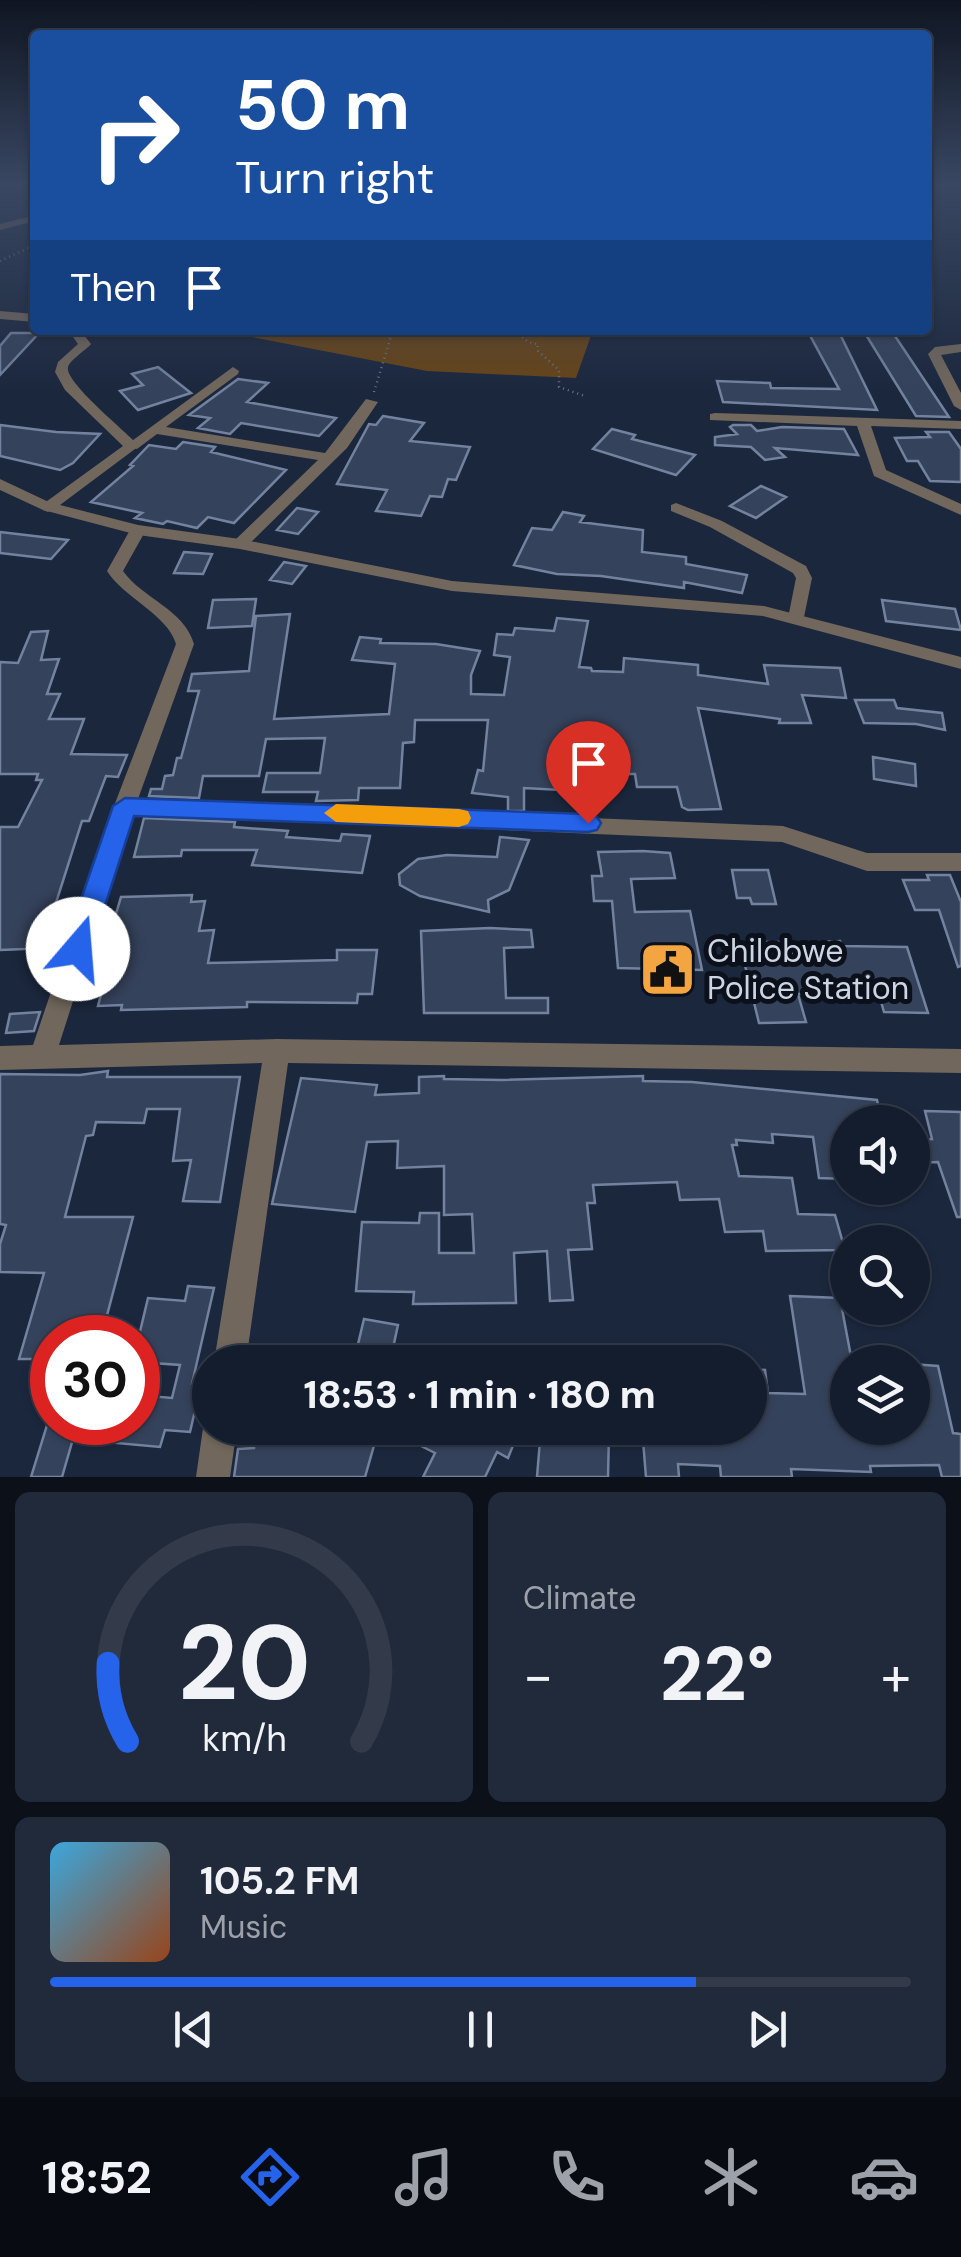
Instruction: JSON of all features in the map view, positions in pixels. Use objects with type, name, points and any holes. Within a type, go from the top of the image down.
[{"type":"street","points":[[0,315],[30,318]]},
{"type":"street","points":[[78,335],[85,344],[62,365],[60,372],[70,387],[132,446]]},
{"type":"street","points":[[961,348],[934,354],[961,406]]},
{"type":"street","points":[[48,507],[233,371]]},
{"type":"street","points":[[240,544],[330,458],[372,402]]},
{"type":"street","points":[[715,416],[961,425]]},
{"type":"street","points":[[863,422],[879,473],[961,510]]},
{"type":"street","points":[[157,430],[330,458]]},
{"type":"street","points":[[0,484],[48,507],[138,530],[240,544],[452,586],[725,606],[796,618],[961,663]]},
{"type":"street","points":[[676,508],[794,565],[804,578],[796,618]]},
{"type":"street","points":[[42,1056],[125,806],[185,644],[180,628],[119,580],[115,571],[138,530]]},
{"type":"street","points":[[125,806],[783,834],[867,862],[961,862]]},
{"type":"street","points":[[233,1345],[277,1051]]},
{"type":"street","points":[[0,1058],[277,1051],[961,1061]]},
{"type":"street","points":[[213,1477],[218,1445]]},
{"type":"path","points":[[372,402],[392,335]]},
{"type":"path","points":[[520,335],[538,344],[537,350],[550,358],[561,378],[559,386],[585,396]]},
{"type":"shaded area","points":[[242,335],[591,335],[576,378],[427,371]]},
{"type":"building","points":[[11,333],[37,335],[0,375],[0,346]]},
{"type":"building","points":[[810,335],[840,335],[877,410],[723,402],[717,381],[770,383],[771,388],[839,389]]},
{"type":"building","points":[[866,335],[894,335],[949,417],[916,416]]},
{"type":"building","points":[[158,367],[191,393],[138,410],[120,391],[143,385],[132,374]]},
{"type":"building","points":[[238,379],[268,383],[247,402],[336,418],[319,436],[241,423],[230,434],[198,428],[210,418],[189,415]]},
{"type":"building","points":[[383,416],[424,423],[410,441],[470,447],[456,480],[448,479],[442,497],[430,496],[421,516],[376,511],[387,490],[337,484],[369,424],[376,425]]},
{"type":"building","points":[[0,425],[100,434],[73,463],[60,470],[0,456]]},
{"type":"building","points":[[751,425],[757,431],[782,427],[844,429],[858,455],[775,448],[785,457],[765,460],[751,447],[715,445],[715,437],[737,434],[730,427]]},
{"type":"building","points":[[612,429],[635,435],[632,439],[695,455],[676,475],[593,449]]},
{"type":"building","points":[[926,432],[949,432],[961,449],[961,482],[930,481],[918,461],[907,461],[895,438],[930,437]]},
{"type":"building","points":[[183,442],[215,447],[211,452],[286,470],[234,523],[208,517],[197,528],[167,521],[163,524],[135,518],[142,513],[91,502],[133,466],[130,465],[149,445],[176,449]]},
{"type":"building","points":[[761,486],[786,497],[756,518],[730,506]]},
{"type":"building","points":[[297,508],[318,512],[298,534],[277,530]]},
{"type":"building","points":[[563,512],[584,516],[580,522],[643,530],[642,552],[686,557],[686,564],[747,575],[742,593],[684,582],[684,588],[557,574],[514,565],[532,528],[552,530]]},
{"type":"building","points":[[0,532],[68,540],[51,559],[0,553]]},
{"type":"building","points":[[184,552],[212,554],[203,574],[174,573]]},
{"type":"building","points":[[284,562],[306,566],[292,584],[270,580]]},
{"type":"building","points":[[256,599],[252,626],[208,628],[213,600]]},
{"type":"building","points":[[882,600],[955,609],[961,630],[886,621]]},
{"type":"building","points":[[290,614],[274,719],[389,714],[395,664],[352,660],[360,637],[381,639],[380,643],[436,644],[480,651],[471,675],[471,694],[504,695],[510,657],[494,655],[497,634],[513,635],[515,628],[554,631],[557,618],[588,621],[579,667],[592,671],[623,672],[624,658],[698,665],[698,675],[768,684],[764,665],[840,668],[846,698],[802,695],[811,723],[779,723],[780,719],[698,708],[721,809],[688,810],[682,807],[677,787],[637,787],[635,774],[598,774],[599,792],[524,788],[524,811],[508,811],[508,797],[472,793],[478,770],[483,771],[488,720],[415,720],[414,742],[403,743],[400,788],[359,788],[358,800],[316,801],[318,792],[263,792],[267,773],[320,773],[325,738],[266,739],[259,776],[203,776],[199,798],[149,796],[151,789],[162,789],[165,776],[173,775],[177,758],[181,758],[199,691],[188,691],[192,674],[249,671],[256,616]]},
{"type":"building","points":[[48,631],[41,660],[59,659],[47,694],[60,694],[49,719],[84,719],[71,754],[127,755],[118,777],[106,776],[89,821],[82,821],[54,909],[62,909],[50,948],[0,950],[0,827],[18,827],[42,780],[36,780],[38,774],[0,774],[0,662],[18,663],[31,632]]},
{"type":"building","points":[[855,700],[894,700],[897,708],[942,713],[945,730],[916,724],[864,723]]},
{"type":"building","points":[[873,757],[915,764],[916,786],[874,779]]},
{"type":"building","points":[[144,818],[235,822],[234,827],[288,831],[286,837],[340,841],[342,834],[370,836],[362,873],[252,865],[257,850],[182,850],[181,856],[134,857]]},
{"type":"building","points":[[500,837],[529,840],[509,890],[488,900],[489,912],[420,896],[400,885],[399,874],[418,859],[447,855],[497,857]]},
{"type":"building","points":[[598,852],[670,853],[675,878],[631,879],[635,912],[690,911],[702,970],[618,968],[612,901],[594,901],[592,876],[602,876]]},
{"type":"building","points":[[732,870],[768,870],[776,904],[752,904],[750,898],[737,898]]},
{"type":"building","points":[[927,875],[950,875],[961,902],[961,966],[958,967],[939,910],[915,910],[903,880],[929,880]]},
{"type":"building","points":[[192,895],[191,902],[205,901],[199,931],[214,930],[208,963],[337,960],[337,950],[377,950],[372,994],[358,994],[357,1003],[247,1002],[247,1007],[121,1010],[122,1005],[98,1006],[105,979],[112,978],[125,939],[99,940],[105,917],[115,917],[121,897]]},
{"type":"building","points":[[531,930],[533,947],[504,948],[506,998],[548,998],[548,1013],[424,1013],[421,931]]},
{"type":"building","points":[[840,941],[842,946],[907,947],[928,1013],[884,1012],[878,991],[798,994],[806,1022],[759,1023],[742,953],[768,953],[765,942],[784,942],[787,953],[826,952],[822,942]]},
{"type":"building","points":[[40,1012],[34,1031],[6,1033],[10,1014]]},
{"type":"building","points":[[108,1071],[107,1077],[240,1077],[220,1202],[183,1201],[191,1160],[173,1161],[180,1109],[147,1109],[144,1123],[96,1122],[93,1135],[86,1136],[65,1217],[133,1217],[107,1315],[32,1315],[44,1273],[0,1272],[0,1244],[6,1225],[0,1224],[0,1074],[80,1075]]},
{"type":"building","points":[[643,1076],[643,1081],[877,1100],[878,1105],[830,1105],[830,1178],[819,1178],[813,1137],[772,1134],[773,1143],[736,1140],[737,1145],[732,1145],[739,1176],[792,1178],[798,1214],[835,1215],[838,1225],[830,1225],[830,1250],[766,1251],[763,1231],[725,1232],[719,1199],[680,1200],[677,1182],[593,1185],[595,1203],[587,1203],[592,1249],[568,1250],[573,1300],[550,1301],[547,1251],[514,1253],[516,1303],[413,1304],[414,1292],[356,1291],[362,1222],[419,1223],[420,1213],[439,1213],[439,1253],[474,1253],[472,1214],[444,1215],[444,1166],[397,1168],[398,1141],[367,1142],[355,1212],[272,1204],[301,1078],[377,1085],[375,1095],[419,1093],[419,1077],[502,1080]]},
{"type":"building","points":[[930,1111],[961,1112],[961,1217],[957,1217],[938,1162],[930,1162]]},
{"type":"building","points":[[188,1286],[214,1288],[201,1345],[192,1345],[190,1432],[165,1430],[160,1447],[138,1445],[160,1445],[160,1397],[172,1398],[180,1365],[160,1364],[160,1315],[144,1315],[148,1298],[185,1301]]},
{"type":"building","points":[[790,1296],[830,1298],[830,1325],[845,1325],[849,1345],[830,1345],[830,1445],[930,1445],[930,1365],[938,1366],[953,1433],[961,1434],[961,1477],[942,1477],[939,1465],[870,1466],[871,1472],[791,1469],[792,1477],[721,1477],[720,1466],[678,1464],[679,1477],[646,1477],[643,1445],[767,1445],[767,1385],[768,1393],[805,1394]]},
{"type":"building","points":[[364,1319],[398,1325],[394,1345],[358,1345]]},
{"type":"building","points":[[30,1321],[30,1359],[19,1359]]},
{"type":"building","points":[[41,1445],[71,1445],[62,1477],[31,1477]]},
{"type":"building","points":[[374,1445],[365,1477],[234,1477],[238,1449]]},
{"type":"building","points":[[419,1445],[513,1445],[508,1458],[497,1452],[485,1477],[423,1477],[435,1453]]},
{"type":"building","points":[[540,1445],[609,1445],[608,1477],[537,1477]]},
{"type":"slow traffic","points":[[336,813],[459,818]]},
{"type":"place","name":"Chilobwe Police Station","points":[[668,969]]},
{"type":"route","points":[[78,949],[125,806],[588,823]]}]
